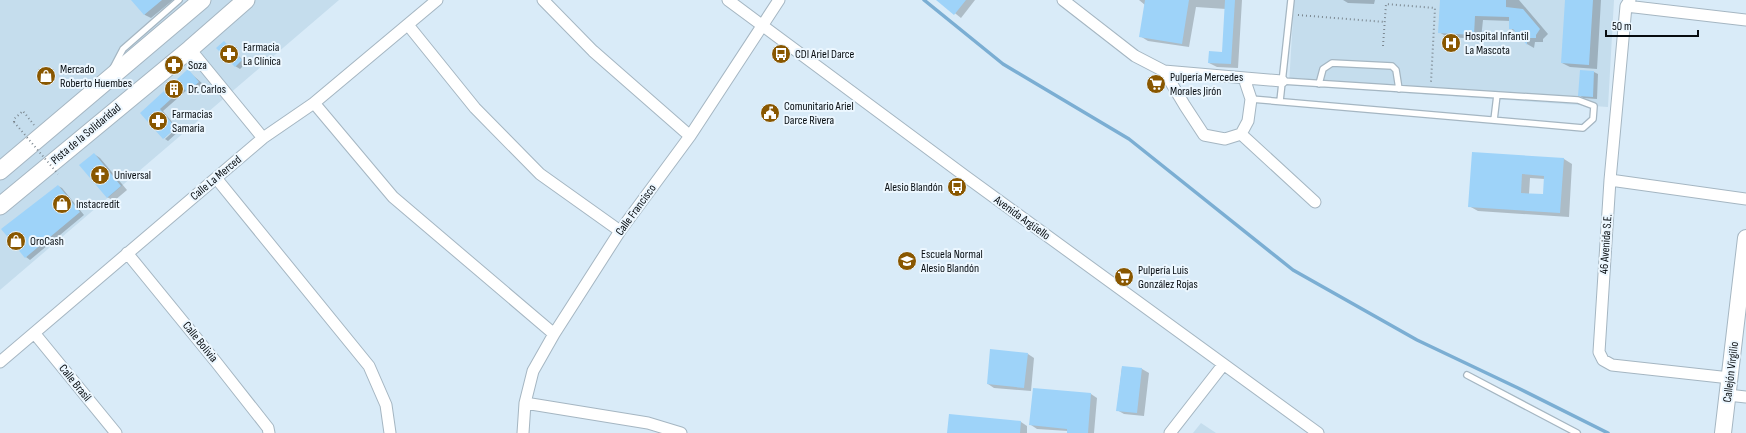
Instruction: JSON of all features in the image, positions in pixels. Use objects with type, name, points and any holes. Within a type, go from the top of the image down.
[{"type":"main road","points":[[0,170],[202,0]]},
{"type":"main road","name":"Pista de la Solidaridad","points":[[0,206],[190,49],[246,0]]},
{"type":"street","name":"Calle La Merced","points":[[0,362],[35,334],[127,253],[263,138],[314,103],[437,0]]},
{"type":"street","points":[[543,0],[593,52],[690,136]]},
{"type":"street","name":"Avenida Argüello","points":[[728,0],[1223,365],[1318,433]]},
{"type":"street","name":"Calle Francisco","points":[[523,433],[525,403],[533,371],[554,334],[620,231],[690,136],[779,0]]},
{"type":"street","points":[[1063,0],[1135,56],[1164,71],[1282,81]]},
{"type":"street","points":[[1628,3],[1746,20]]},
{"type":"street","name":"46 Avenida S.E.","points":[[1628,3],[1610,180],[1599,352],[1603,360],[1612,365],[1730,378]]},
{"type":"street","points":[[408,25],[475,108],[540,174],[620,231]]},
{"type":"street","points":[[190,49],[263,138]]},
{"type":"street","points":[[1164,71],[1184,106],[1204,134],[1225,139],[1241,134],[1248,120],[1251,99],[1244,78]]},
{"type":"street","points":[[314,103],[393,197],[554,334]]},
{"type":"street","points":[[1241,134],[1315,202]]},
{"type":"street","points":[[216,178],[369,366],[386,405],[390,433]]},
{"type":"street","points":[[1610,180],[1746,198]]},
{"type":"street","name":"Callejón Virgilio","points":[[1724,433],[1746,238]]},
{"type":"street","name":"Calle Bolivia","points":[[127,253],[216,362],[268,428],[269,433]]},
{"type":"street","name":"Calle Brasil","points":[[35,334],[116,433]]},
{"type":"street","points":[[1170,433],[1223,365]]},
{"type":"street","points":[[1728,395],[1746,398]]},
{"type":"street","points":[[525,403],[648,423],[681,433]]},
{"type":"lane","points":[[108,78],[122,49],[179,0]]},
{"type":"lane","points":[[1280,101],[1291,0]]},
{"type":"lane","points":[[1319,84],[1323,69],[1332,63],[1392,66],[1396,70],[1399,89]]},
{"type":"lane","points":[[1251,99],[1582,128],[1593,119],[1594,106],[1578,100],[1282,81]]},
{"type":"lane","points":[[1494,120],[1497,95]]},
{"type":"lane","points":[[1467,374],[1577,433]]},
{"type":"path","points":[[1382,46],[1386,4],[1435,8],[1431,91]]},
{"type":"path","points":[[1290,15],[1384,22]]},
{"type":"path","points":[[42,134],[23,111],[14,119],[14,122],[58,174]]},
{"type":"shaded area","name":"Mercado Roberto Huembes","points":[[0,0],[339,0],[0,290]]},
{"type":"shaded area","name":"Hospital Infantil La Mascota","points":[[1294,0],[1614,0],[1608,107],[1289,85]]},
{"type":"shaded area","points":[[1201,423],[1216,433],[1193,433]]},
{"type":"building","points":[[131,0],[162,0],[144,15]]},
{"type":"building","points":[[936,0],[966,0],[954,15]]},
{"type":"building","points":[[1145,0],[1189,0],[1182,44],[1139,37]]},
{"type":"building","points":[[1225,0],[1235,0],[1231,64],[1208,63],[1209,51],[1222,52]]},
{"type":"building","points":[[1440,0],[1506,0],[1506,7],[1523,9],[1540,29],[1536,35],[1536,38],[1527,38],[1527,45],[1513,29],[1509,29],[1509,17],[1475,16],[1474,35],[1438,33]]},
{"type":"building","points":[[1565,0],[1593,0],[1589,65],[1561,63]]},
{"type":"building","name":"Farmacia La Clínica","points":[[224,41],[242,60],[235,67],[216,48]]},
{"type":"building","points":[[188,69],[199,82],[187,92],[183,88],[160,109],[176,128],[163,139],[140,113]]},
{"type":"building","points":[[1580,70],[1594,71],[1593,97],[1578,96]]},
{"type":"building","points":[[1472,152],[1564,158],[1560,213],[1468,207]],"holes":[[[1522,174],[1544,176],[1543,194],[1521,193]]]},
{"type":"building","name":"Universal","points":[[94,153],[121,186],[107,198],[79,165]]},
{"type":"building","points":[[58,185],[80,212],[25,258],[1,229]]},
{"type":"building","points":[[990,349],[1028,353],[1024,388],[987,384]]},
{"type":"building","points":[[1122,366],[1142,368],[1137,413],[1116,411]]},
{"type":"building","points":[[1033,388],[1091,393],[1088,433],[1067,433],[1067,429],[1029,425]]},
{"type":"building","points":[[949,414],[1021,421],[1020,433],[947,433]]},
{"type":"waterway","points":[[924,0],[1003,64],[1129,139],[1293,270],[1417,340],[1608,433]]},
{"type":"place","name":"Hospital Infantil La Mascota","points":[[1451,43]]},
{"type":"place","name":"Farmacia La Clínica","points":[[229,54]]},
{"type":"place","name":"CDI Ariel Darce","points":[[781,54]]},
{"type":"place","name":"Soza","points":[[174,65]]},
{"type":"place","name":"Mercado Roberto Huembes","points":[[46,76]]},
{"type":"place","name":"Pulpería Mercedes Morales Jirón","points":[[1156,84]]},
{"type":"place","name":"Dr. Carlos","points":[[174,89]]},
{"type":"place","name":"Comunitario Ariel Darce Rivera","points":[[770,113]]},
{"type":"place","name":"Farmacias Samaria","points":[[158,121]]},
{"type":"place","name":"Universal","points":[[100,175]]},
{"type":"place","name":"Alesio Blandón","points":[[957,187]]},
{"type":"place","name":"Instacredit","points":[[62,204]]},
{"type":"place","name":"OroCash","points":[[16,241]]},
{"type":"place","name":"Escuela Normal Alesio Blandón","points":[[907,261]]},
{"type":"place","name":"Pulpería Luis González Rojas","points":[[1124,277]]}]
